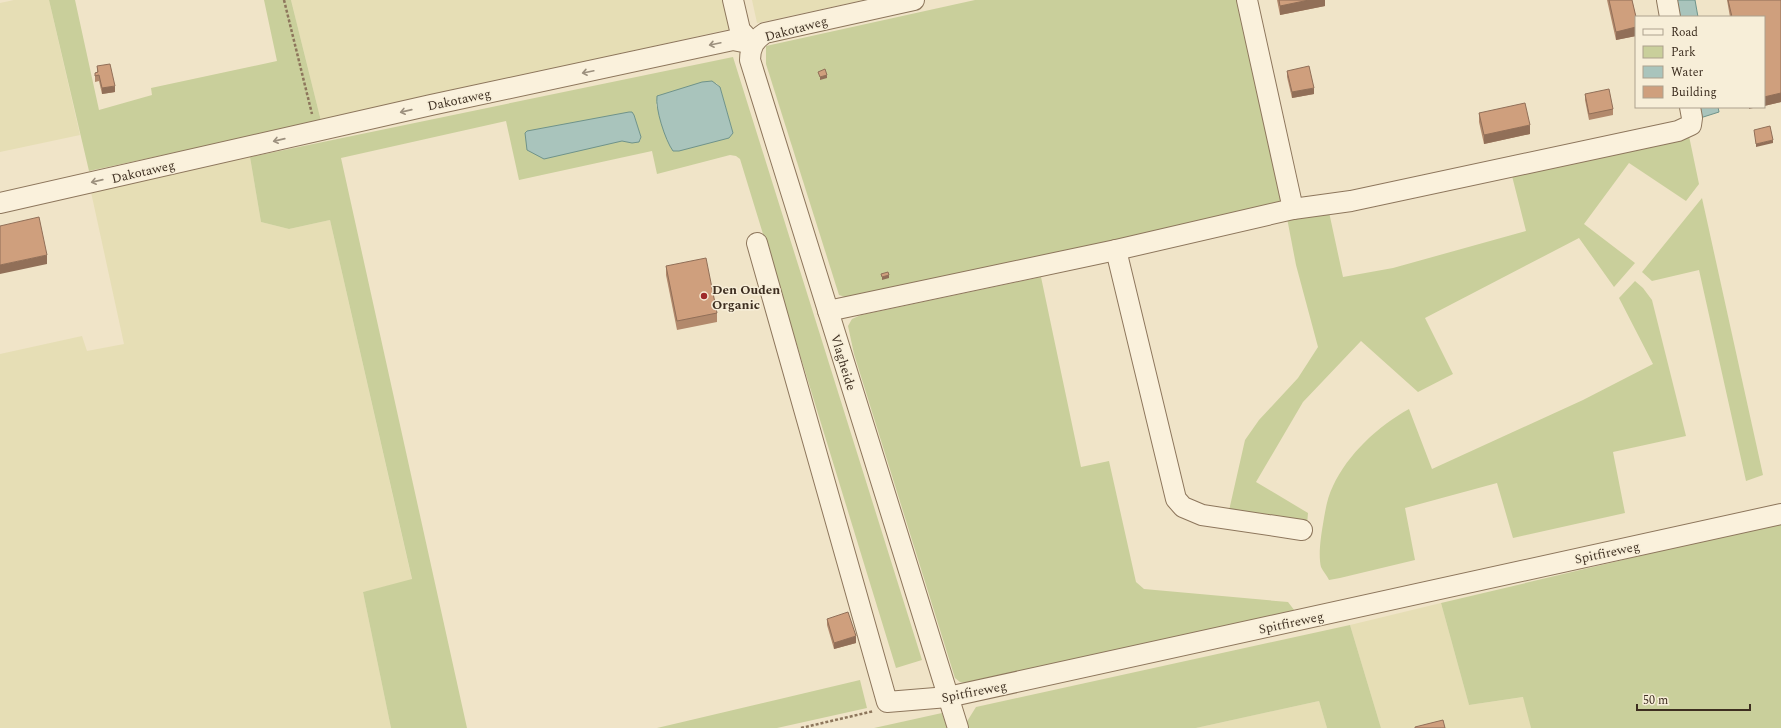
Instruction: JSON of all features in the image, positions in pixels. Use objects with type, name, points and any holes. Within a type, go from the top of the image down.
[{"type":"street","points":[[733,0],[740,30],[753,44]]},
{"type":"street","name":"Dakotaweg","points":[[0,203],[317,131],[733,40],[753,44],[760,36],[771,32],[914,0]]},
{"type":"street","points":[[1247,0],[1292,209]]},
{"type":"street","points":[[1667,0],[1670,16]]},
{"type":"street","name":"Vlagheide","points":[[753,44],[750,51],[750,60],[958,728]]},
{"type":"street","points":[[828,311],[1116,250],[1292,209],[1351,201],[1678,131],[1691,125],[1692,118],[1690,108]]},
{"type":"street","points":[[757,243],[887,702]]},
{"type":"street","points":[[1116,250],[1176,499],[1183,507],[1202,515],[1302,530]]},
{"type":"street","name":"Spitfireweg","points":[[887,702],[948,697],[1781,514]]},
{"type":"path","points":[[284,0],[317,131]]},
{"type":"path","points":[[802,728],[874,711],[887,702]]},
{"type":"shaded area","points":[[14,0],[49,0],[80,135],[0,152],[0,3]]},
{"type":"shaded area","points":[[291,0],[723,0],[730,29],[321,121]]},
{"type":"shaded area","points":[[752,0],[864,0],[757,23]]},
{"type":"shaded area","points":[[250,157],[261,222],[289,229],[330,220],[412,580],[363,592],[391,728],[0,728],[0,354],[82,336],[87,351],[124,344],[91,192]]},
{"type":"shaded area","points":[[1441,603],[1469,705],[1524,697],[1531,728],[1381,728],[1350,625]]},
{"type":"shaded area","points":[[1319,701],[1327,728],[1196,728]]},
{"type":"green space","points":[[49,0],[75,0],[99,110],[152,95],[151,88],[277,61],[264,0],[291,0],[321,121],[89,171]]},
{"type":"green space","points":[[975,0],[1238,0],[1285,205],[845,297],[839,295],[766,64],[766,46]]},
{"type":"green space","points":[[733,57],[922,660],[896,668],[740,159],[736,156],[730,155],[657,174],[652,151],[519,180],[506,121],[341,158],[467,728],[391,728],[363,592],[412,579],[330,220],[289,229],[261,222],[250,157]],"holes":[[[716,83],[720,87],[733,133],[657,108],[656,104]],[[634,115],[641,137],[640,141],[622,141]]]},
{"type":"green space","points":[[1689,136],[1699,184],[1686,201],[1629,163],[1584,224],[1635,263],[1614,287],[1579,238],[1425,318],[1453,374],[1418,392],[1361,341],[1303,402],[1256,482],[1308,513],[1307,525],[1228,515],[1245,440],[1259,420],[1298,378],[1318,347],[1296,265],[1287,218],[1329,212],[1343,277],[1393,268],[1526,231],[1512,176]]},
{"type":"green space","points":[[1702,198],[1763,475],[1746,481],[1699,270],[1652,281],[1642,272]]},
{"type":"green space","points":[[1041,277],[1081,467],[1109,461],[1136,582],[1144,589],[1288,602],[1298,615],[970,684],[960,682],[955,678],[854,354],[848,326],[852,319],[861,315]]},
{"type":"green space","points":[[1635,281],[1643,288],[1652,300],[1686,436],[1613,452],[1625,513],[1513,538],[1497,483],[1405,508],[1415,560],[1329,580],[1321,567],[1320,557],[1321,534],[1328,500],[1339,474],[1355,452],[1375,432],[1409,409],[1432,469],[1583,400],[1653,364],[1619,298]]},
{"type":"green space","points":[[1781,521],[1781,728],[1531,728],[1523,697],[1469,705],[1441,603]]},
{"type":"green space","points":[[1350,625],[1381,728],[1327,728],[1319,701],[1196,728],[968,728],[966,723],[976,707]]},
{"type":"green space","points":[[860,680],[867,708],[777,728],[657,728]]},
{"type":"green space","points":[[942,713],[947,728],[874,728]]},
{"type":"water","points":[[1673,0],[1695,0],[1698,16],[1676,16]]},
{"type":"water","points":[[712,81],[720,87],[733,133],[729,138],[679,151],[673,151],[661,124],[657,96],[702,82]]},
{"type":"water","points":[[1695,108],[1718,108],[1719,112],[1697,119]]},
{"type":"water","points":[[632,112],[634,115],[641,137],[639,142],[632,143],[622,141],[544,159],[527,150],[525,133],[527,131]]},
{"type":"building","points":[[1279,0],[1309,0],[1280,6]]},
{"type":"building","points":[[1609,0],[1632,0],[1636,16],[1635,27],[1616,32]]},
{"type":"building","points":[[1728,0],[1781,0],[1781,93],[1765,97],[1765,16],[1732,16]]},
{"type":"building","points":[[110,64],[115,86],[102,88],[99,75],[95,76],[95,73],[98,72],[97,66]]},
{"type":"building","points":[[1309,66],[1314,88],[1292,92],[1287,71]]},
{"type":"building","points":[[825,69],[827,75],[820,77],[818,72]]},
{"type":"building","points":[[1609,89],[1613,109],[1589,114],[1585,94]]},
{"type":"building","points":[[1525,103],[1530,125],[1484,135],[1479,113]]},
{"type":"building","points":[[1770,126],[1773,140],[1756,144],[1754,130]]},
{"type":"building","points":[[39,217],[47,255],[0,265],[0,226]]},
{"type":"building","points":[[706,258],[717,313],[677,321],[666,266]]},
{"type":"building","points":[[888,272],[889,275],[882,277],[881,274]]},
{"type":"building","points":[[848,612],[856,636],[834,643],[827,619]]},
{"type":"building","points":[[1443,720],[1445,728],[1415,728],[1415,727]]},
{"type":"place","name":"Den Ouden Organic","points":[[704,296]]}]
